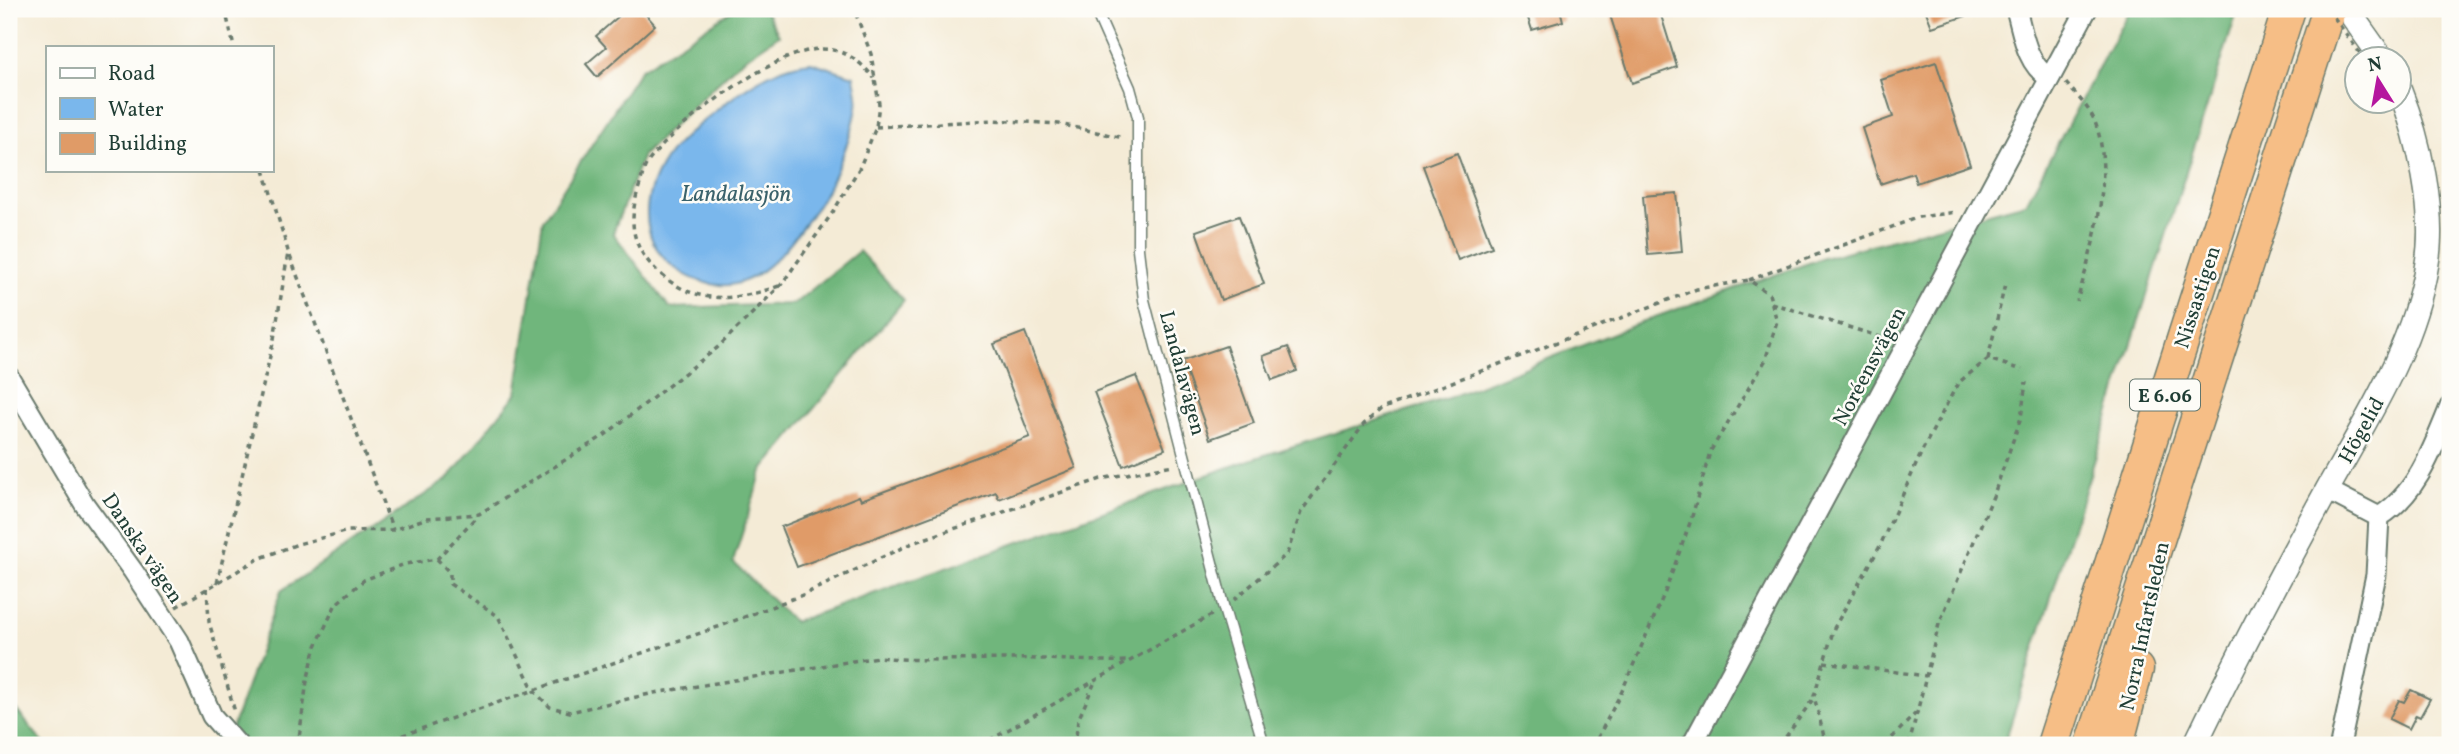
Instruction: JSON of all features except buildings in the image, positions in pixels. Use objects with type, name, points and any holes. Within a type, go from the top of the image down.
[{"type":"highway","name":"Nissastigen","points":[[2053,745],[2290,9]]},
{"type":"highway","name":"Nissastigen","points":[[2169,506],[2328,9]]},
{"type":"highway","name":"E 6.06","points":[[2092,745],[2169,506]]},
{"type":"highway","name":"Norra Infartsleden","points":[[2117,745],[2139,662],[2169,506]]},
{"type":"street","points":[[2016,9],[2031,61],[2037,70],[2051,72]]},
{"type":"street","name":"Noréensvägen","points":[[1692,745],[1977,209],[2087,9]]},
{"type":"street","points":[[2347,9],[2368,46]]},
{"type":"street","name":"Högelid","points":[[2194,745],[2327,490],[2372,412],[2408,335],[2421,298],[2428,259],[2428,213],[2408,116]]},
{"type":"street","name":"Danska vägen","points":[[9,377],[85,505],[178,641],[212,716],[238,745]]},
{"type":"street","points":[[2379,517],[2400,504],[2411,488],[2450,407]]},
{"type":"street","points":[[2327,490],[2379,517]]},
{"type":"street","points":[[2340,745],[2376,575],[2379,517]]},
{"type":"lane","name":"Landalavägen","points":[[1095,9],[1130,88],[1139,117],[1138,248],[1144,300],[1224,608],[1264,745]]},
{"type":"path","points":[[225,9],[234,46]]},
{"type":"path","points":[[298,745],[307,681],[316,646],[336,604],[363,580],[405,564],[437,559],[479,514],[605,435],[666,390],[717,348],[781,285],[833,212],[860,167],[876,127],[879,104],[871,54],[853,9]]},
{"type":"path","points":[[2328,9],[2365,46]]},
{"type":"path","points":[[781,285],[737,298],[713,299],[693,294],[644,259],[631,220],[647,163],[703,109],[740,83],[775,64],[820,49],[842,53],[860,61],[875,79]]},
{"type":"path","points":[[2051,72],[2095,120],[2102,159],[2099,213],[2077,301]]},
{"type":"path","points":[[876,127],[993,120],[1059,124],[1140,141]]},
{"type":"path","points":[[265,172],[288,251],[393,530]]},
{"type":"path","points":[[981,745],[1224,608],[1287,554],[1301,512],[1364,424],[1381,409],[1698,289],[1749,281],[1919,217],[1977,209]]},
{"type":"path","points":[[217,583],[274,339],[288,251]]},
{"type":"path","points":[[1594,745],[1622,691],[1665,592],[1691,520],[1710,452],[1765,361],[1777,321],[1769,294],[1749,281]]},
{"type":"path","points":[[1780,745],[1814,697],[1834,628],[1879,548],[1923,449],[1958,383],[1987,359],[2005,284]]},
{"type":"path","points":[[1771,303],[1906,345]]},
{"type":"path","points":[[1987,359],[2022,370]]},
{"type":"path","points":[[1909,745],[1939,624],[1994,495],[2021,418],[2026,382]]},
{"type":"path","points":[[374,745],[804,594],[912,543],[1101,479],[1186,462]]},
{"type":"path","points":[[162,616],[258,559],[298,544],[348,531],[393,530],[426,519],[479,514]]},
{"type":"path","points":[[437,559],[450,573],[450,584],[498,616],[534,691],[550,707],[570,712],[689,687],[877,657],[913,661],[1131,661]]},
{"type":"path","points":[[207,588],[209,622],[235,714]]},
{"type":"path","points":[[1824,662],[1926,677]]},
{"type":"path","points":[[1075,745],[1078,720],[1095,682]]},
{"type":"path","points":[[1814,697],[1826,745]]},
{"type":"path","points":[[1885,745],[1918,711]]},
{"type":"green space","points":[[735,9],[764,9],[779,35],[737,64],[643,155],[613,233],[670,308],[794,304],[859,251],[904,300],[762,471],[733,562],[794,622],[1249,460],[1448,398],[1655,317],[1823,258],[2026,203],[2130,9],[2238,9],[2004,745],[226,745],[281,591],[448,479],[516,394],[543,220],[640,70]]},
{"type":"green space","points":[[9,701],[45,745],[9,745]]},
{"type":"water","name":"Landalasjön","points":[[811,62],[854,76],[857,96],[855,118],[847,144],[824,196],[802,228],[772,263],[748,279],[735,284],[715,285],[684,274],[665,260],[654,243],[648,224],[652,185],[661,166],[689,133],[746,88],[777,71]]}]
